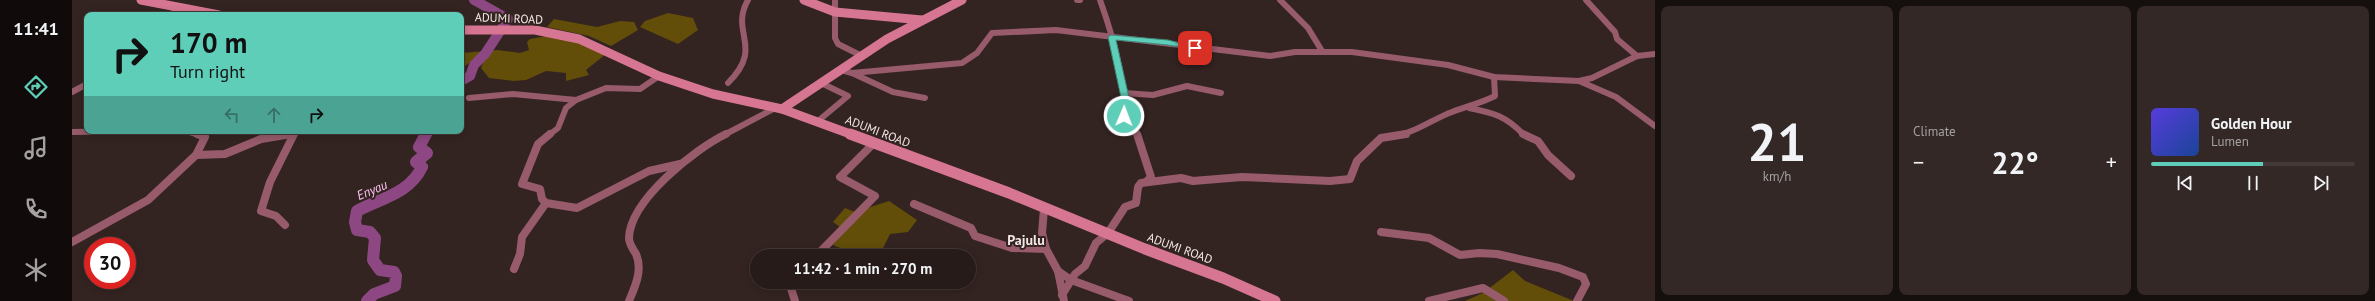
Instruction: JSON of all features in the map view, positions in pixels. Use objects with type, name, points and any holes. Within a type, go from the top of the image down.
[{"type":"main road","points":[[141,0],[205,12]]},
{"type":"main road","points":[[804,0],[835,12],[922,20]]},
{"type":"main road","points":[[778,109],[821,83],[887,39],[962,0]]},
{"type":"main road","name":"ADUMI ROAD","points":[[464,30],[535,30],[579,39],[659,76],[713,94],[778,109],[818,121],[873,144],[1009,193],[1044,209],[1108,233],[1145,250],[1223,278],[1275,301]]},
{"type":"street","points":[[728,83],[739,73],[746,59],[742,17],[748,0]]},
{"type":"street","points":[[835,0],[835,38],[838,44],[862,56]]},
{"type":"street","points":[[1063,298],[1070,280],[1085,266],[1096,243],[1108,233],[1125,207],[1136,203],[1138,187],[1151,177],[1139,136],[1126,126],[1124,92],[1111,37],[1100,0]]},
{"type":"street","points":[[1280,0],[1308,28],[1322,51]]},
{"type":"street","points":[[1586,0],[1615,32],[1617,39],[1637,56]]},
{"type":"street","points":[[174,12],[182,7]]},
{"type":"street","points":[[852,73],[962,63],[977,53],[992,33],[1056,30],[1264,55],[1322,51],[1352,52],[1448,65],[1494,76],[1579,81],[1602,89],[1634,110],[1648,124],[1655,126]]},
{"type":"street","points":[[1579,81],[1592,78],[1637,56],[1655,54]]},
{"type":"street","points":[[841,70],[852,73],[894,92],[925,98]]},
{"type":"street","points":[[659,76],[640,89],[606,88],[576,100],[566,108],[558,128],[538,144],[522,183],[540,189],[542,199],[546,203],[578,208],[649,171],[680,164]]},
{"type":"street","points":[[1146,182],[1181,178],[1193,181],[1242,177],[1330,181],[1350,179],[1357,161],[1381,138],[1409,134],[1425,123],[1478,105],[1494,96],[1494,76]]},
{"type":"street","points":[[818,121],[848,96],[821,83]]},
{"type":"street","points":[[72,92],[84,86]]},
{"type":"street","points":[[1124,92],[1153,94],[1187,86],[1221,94]]},
{"type":"street","points":[[469,98],[513,94],[576,100]]},
{"type":"street","points":[[1467,108],[1497,114],[1513,124],[1525,137],[1538,141],[1548,155],[1571,176]]},
{"type":"street","points":[[629,301],[635,287],[639,265],[636,254],[629,244],[630,229],[652,194],[680,164],[713,141],[751,124],[778,109]]},
{"type":"street","points":[[72,132],[84,132]]},
{"type":"street","points":[[72,242],[148,200],[196,156],[205,137],[196,134]]},
{"type":"street","points":[[196,156],[220,155],[261,139],[289,134]]},
{"type":"street","points":[[285,225],[276,216],[261,211],[270,182],[294,134]]},
{"type":"street","points":[[823,249],[875,196],[840,177],[873,144]]},
{"type":"street","points":[[514,269],[520,254],[522,237],[546,203]]},
{"type":"street","points":[[914,204],[971,228],[975,236],[1012,248],[1046,249]]},
{"type":"street","points":[[1044,209],[1042,233],[1046,249],[1058,270],[1063,298]]},
{"type":"street","points":[[1381,232],[1429,238],[1460,255],[1469,253],[1510,255],[1568,269],[1584,277],[1586,284],[1577,301]]},
{"type":"street","points":[[1058,270],[1070,280],[1129,301]]},
{"type":"street","points":[[1429,301],[1483,288],[1504,301]]},
{"type":"street","points":[[791,289],[795,301]]},
{"type":"shaded area","points":[[668,13],[693,18],[698,30],[678,44],[640,27],[645,21]]},
{"type":"shaded area","points":[[554,19],[597,27],[620,21],[634,22],[638,30],[611,46],[589,36],[547,27]]},
{"type":"shaded area","points":[[547,36],[575,38],[606,54],[586,70],[589,75],[566,81],[566,73],[546,71],[526,80],[514,81],[489,78],[481,68],[484,60],[477,57],[464,67],[464,53],[498,50],[520,53],[529,50],[527,42],[530,39]]},
{"type":"shaded area","points":[[889,201],[917,220],[908,232],[890,234],[882,249],[842,249],[833,245],[844,230],[833,222],[845,208],[855,212]]},
{"type":"shaded area","points":[[1513,270],[1525,281],[1574,301],[1465,301],[1483,293]]},
{"type":"waterway","name":"Enyau","points":[[464,79],[470,76],[474,65],[485,54],[508,19],[474,0]]},
{"type":"waterway","name":"Enyau","points":[[367,301],[374,294],[395,286],[396,276],[394,272],[380,270],[373,260],[375,238],[370,232],[357,230],[355,222],[357,211],[394,194],[410,183],[422,167],[416,162],[427,153],[419,147],[426,134]]},
{"type":"district","name":"Pajulu","points":[[1026,240]]},
{"type":"route","points":[[1124,116],[1126,102],[1111,37],[1168,42],[1195,48]]}]
